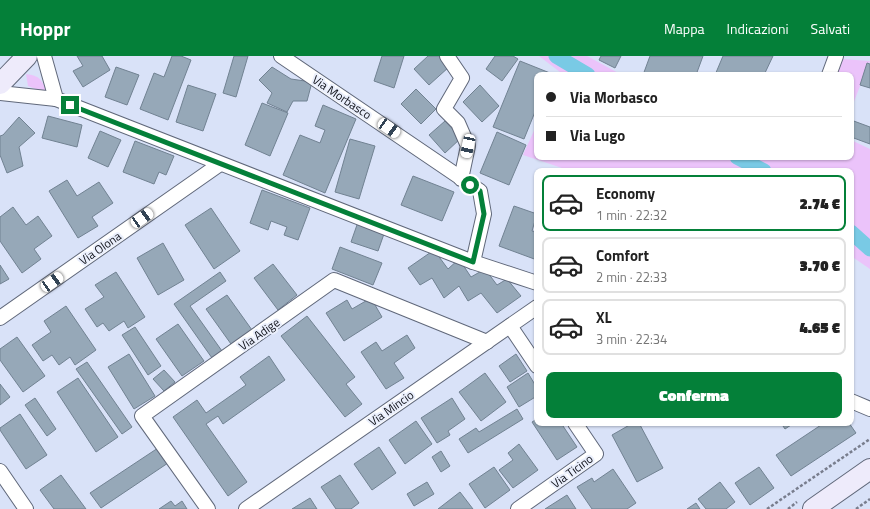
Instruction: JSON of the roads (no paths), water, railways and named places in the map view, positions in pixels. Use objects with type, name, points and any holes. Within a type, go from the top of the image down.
[{"type":"street","points":[[0,84],[26,56]]},
{"type":"street","points":[[44,56],[56,99]]},
{"type":"street","name":"Via Morbasco","points":[[281,56],[480,191],[484,214],[473,262]]},
{"type":"street","points":[[446,56],[462,78],[444,109],[458,123],[468,146],[461,179]]},
{"type":"street","points":[[830,72],[836,56]]},
{"type":"street","points":[[0,93],[56,99],[473,262],[534,282]]},
{"type":"street","name":"Via Olona","points":[[0,318],[220,164]]},
{"type":"street","name":"Via Adige","points":[[208,509],[142,416],[334,280],[487,342]]},
{"type":"street","name":"Via Mincio","points":[[246,509],[534,309]]},
{"type":"street","points":[[510,326],[534,362]]},
{"type":"street","points":[[854,402],[870,409]]},
{"type":"street","name":"Via Ticino","points":[[518,509],[596,454],[577,426]]},
{"type":"street","points":[[813,509],[870,469]]},
{"type":"street","points":[[0,471],[26,509]]},
{"type":"waterway","points":[[556,56],[583,72]]},
{"type":"waterway","points":[[743,160],[758,168]]},
{"type":"waterway","points":[[854,235],[870,249]]}]
